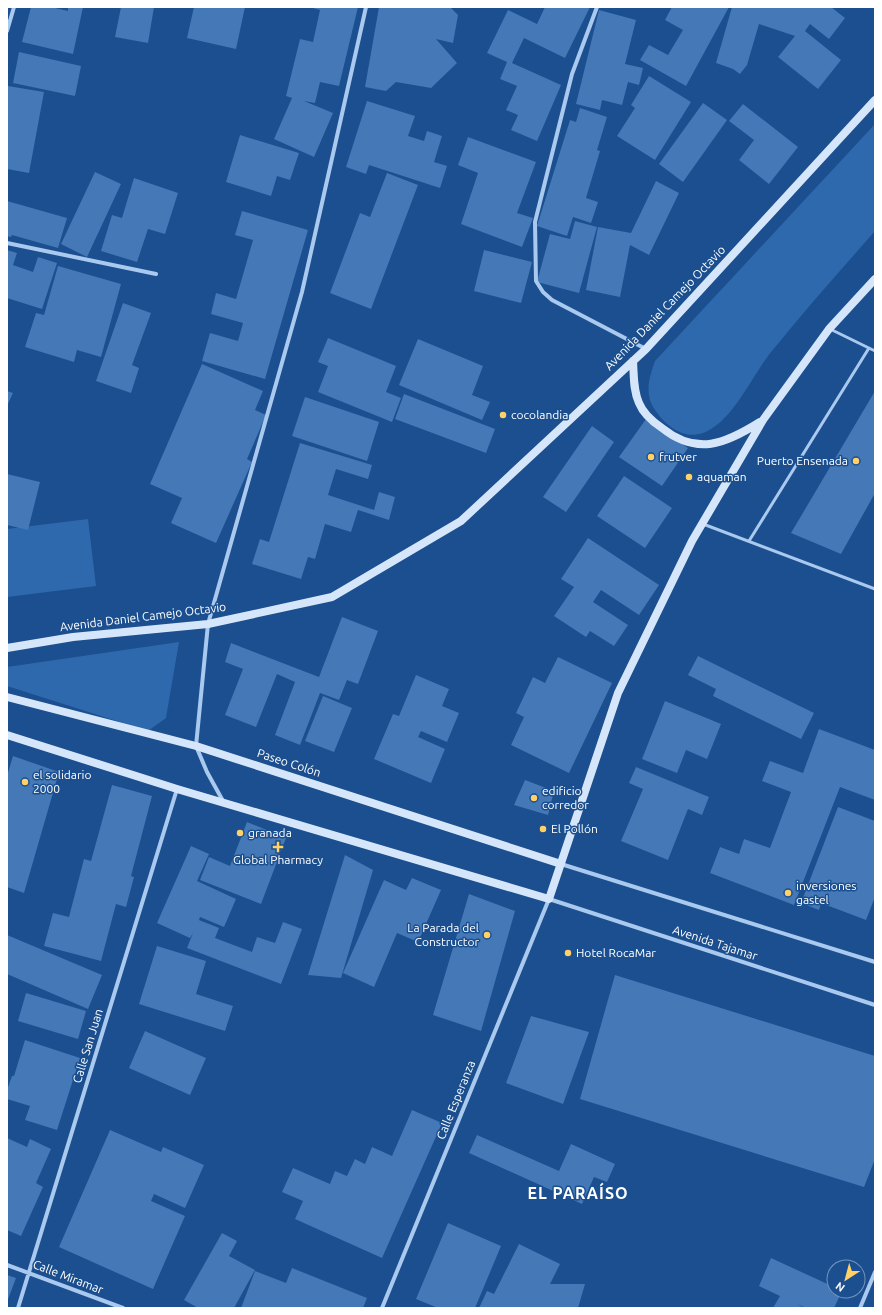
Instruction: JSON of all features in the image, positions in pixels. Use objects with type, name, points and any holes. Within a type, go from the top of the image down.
[{"type":"main road","name":"Avenida Daniel Camejo Octavio","points":[[7,648],[73,637],[208,624],[332,596],[461,521],[646,349],[875,100]]},
{"type":"main road","points":[[7,735],[177,789],[223,801],[549,899],[618,693],[692,541],[763,420],[829,329],[875,279]]},
{"type":"main road","points":[[633,361],[634,387],[639,404],[652,420],[669,434],[686,443],[705,445],[726,440],[763,420]]},
{"type":"main road","name":"Paseo Colón","points":[[7,697],[196,746],[561,864]]},
{"type":"street","points":[[7,31],[14,7]]},
{"type":"street","points":[[223,801],[207,772],[196,746],[208,624],[302,292],[366,7]]},
{"type":"street","points":[[597,7],[572,74],[535,222],[536,282],[543,292],[552,300],[646,349]]},
{"type":"street","points":[[7,243],[156,274]]},
{"type":"street","name":"Calle San Juan","points":[[18,1308],[30,1273],[177,789]]},
{"type":"street","points":[[561,864],[875,962]]},
{"type":"street","name":"Avenida Tajamar","points":[[549,899],[875,1005]]},
{"type":"street","name":"Calle Esperanza","points":[[382,1308],[549,899]]},
{"type":"street","name":"Calle Miramar","points":[[7,1264],[123,1308]]},
{"type":"street","points":[[860,1308],[875,1272]]},
{"type":"lane","points":[[829,329],[875,351]]},
{"type":"lane","points":[[749,541],[869,348]]},
{"type":"lane","points":[[702,524],[875,588]]},
{"type":"shaded area","points":[[875,124],[875,231],[772,351],[733,409],[724,419],[714,427],[696,435],[682,433],[669,426],[659,416],[650,398],[649,380],[655,361]]},
{"type":"shaded area","points":[[88,519],[96,586],[7,597],[7,529]]},
{"type":"shaded area","points":[[179,642],[166,718],[148,731],[7,686],[7,667]]},
{"type":"building","points":[[31,7],[51,7],[68,11],[68,7],[83,7],[73,54],[22,42]]},
{"type":"building","points":[[121,7],[154,7],[148,43],[115,37]]},
{"type":"building","points":[[194,7],[245,7],[236,49],[187,38]]},
{"type":"building","points":[[309,7],[358,7],[339,86],[320,82],[315,103],[304,101],[333,113],[314,157],[274,139],[292,98],[286,96],[300,39],[313,42],[320,10]]},
{"type":"building","points":[[379,7],[450,7],[458,15],[453,43],[436,39],[457,63],[431,88],[396,82],[386,91],[365,87]]},
{"type":"building","points":[[545,7],[590,7],[565,58],[524,38],[512,63],[561,85],[537,141],[511,130],[518,115],[506,110],[517,86],[500,79],[507,62],[487,53],[508,10],[537,24]]},
{"type":"building","points":[[672,7],[729,7],[686,86],[640,60],[649,45],[668,55],[683,30],[665,20]]},
{"type":"building","points":[[732,7],[831,7],[845,18],[829,39],[810,24],[805,31],[841,60],[818,89],[778,57],[795,36],[759,24],[747,65],[740,74],[733,69],[716,63]]},
{"type":"building","points":[[599,10],[636,20],[625,64],[643,68],[639,85],[628,82],[622,105],[602,100],[600,110],[576,104]]},
{"type":"building","points":[[19,52],[81,66],[75,96],[13,83]]},
{"type":"building","points":[[649,76],[691,102],[655,160],[617,136],[635,108],[631,105]]},
{"type":"building","points":[[8,86],[44,92],[29,173],[7,169]]},
{"type":"building","points":[[367,101],[415,116],[408,136],[424,141],[427,131],[442,136],[434,162],[447,166],[440,188],[369,165],[366,174],[346,167]]},
{"type":"building","points":[[703,103],[727,120],[683,182],[659,164]]},
{"type":"building","points":[[743,104],[798,147],[769,184],[739,160],[754,140],[729,121]]},
{"type":"building","points":[[580,108],[607,117],[597,150],[600,151],[586,198],[598,202],[591,223],[573,217],[567,236],[537,226],[570,120],[576,122]]},
{"type":"building","points":[[240,135],[299,153],[290,180],[277,176],[271,196],[226,182]]},
{"type":"building","points":[[468,137],[536,162],[517,213],[533,218],[522,247],[461,224],[478,173],[458,165]]},
{"type":"building","points":[[95,172],[121,184],[87,257],[61,244]]},
{"type":"building","points":[[387,173],[418,185],[371,309],[330,293],[360,213],[370,217]]},
{"type":"building","points":[[134,178],[178,193],[165,234],[148,229],[137,262],[101,251],[112,215],[122,218]]},
{"type":"building","points":[[656,181],[679,193],[649,255],[630,245],[620,297],[586,290],[598,227],[631,233]]},
{"type":"building","points":[[7,201],[67,218],[58,248],[12,235],[11,237],[7,236]]},
{"type":"building","points":[[242,211],[308,230],[265,379],[202,361],[210,333],[238,341],[243,323],[211,314],[216,293],[236,299],[253,240],[235,235]]},
{"type":"building","points":[[575,221],[597,227],[579,293],[537,282],[550,234],[570,239]]},
{"type":"building","points":[[7,250],[17,253],[13,265],[33,272],[38,257],[57,263],[42,309],[7,298]]},
{"type":"building","points":[[484,250],[532,262],[521,303],[474,291]]},
{"type":"building","points":[[58,266],[121,284],[101,357],[77,350],[74,362],[25,347],[36,313],[44,315]]},
{"type":"building","points":[[123,303],[151,313],[132,365],[139,368],[131,393],[96,381]]},
{"type":"building","points":[[328,338],[396,366],[386,392],[401,398],[392,422],[318,392],[328,366],[318,362]]},
{"type":"building","points":[[418,339],[483,366],[472,395],[490,402],[482,420],[399,385]]},
{"type":"building","points":[[202,364],[263,391],[255,410],[266,415],[247,459],[252,462],[216,543],[171,523],[182,498],[150,484]]},
{"type":"building","points":[[7,391],[13,393],[7,406]]},
{"type":"building","points":[[875,391],[875,493],[841,554],[791,533]]},
{"type":"building","points":[[404,394],[495,429],[486,453],[395,419]]},
{"type":"building","points":[[305,397],[379,422],[367,461],[292,436]]},
{"type":"building","points":[[646,419],[688,448],[662,486],[619,457]]},
{"type":"building","points":[[592,426],[614,442],[566,512],[543,497]]},
{"type":"building","points":[[300,443],[372,465],[368,479],[336,469],[328,495],[374,510],[379,492],[395,497],[389,520],[358,510],[351,532],[325,524],[315,559],[308,557],[301,579],[252,564],[260,539],[269,542]]},
{"type":"building","points":[[7,474],[40,482],[28,530],[7,525]]},
{"type":"building","points":[[624,476],[672,508],[645,548],[597,516]]},
{"type":"building","points":[[588,538],[659,585],[639,615],[601,590],[593,602],[628,625],[614,646],[590,631],[586,637],[554,616],[574,587],[561,579]]},
{"type":"building","points":[[342,617],[378,631],[358,684],[347,680],[339,700],[320,693],[300,745],[275,735],[295,682],[277,674],[256,727],[225,715],[243,669],[225,662],[231,643],[319,677]]},
{"type":"building","points":[[698,656],[814,713],[801,739],[713,696],[716,689],[688,675]]},
{"type":"building","points":[[558,657],[612,683],[569,773],[511,745],[524,717],[516,713],[533,677],[545,683]]},
{"type":"building","points":[[416,675],[449,689],[442,706],[459,713],[447,742],[421,731],[418,737],[445,749],[431,783],[374,759],[393,714],[399,716]]},
{"type":"building","points":[[323,696],[352,708],[334,752],[305,741]]},
{"type":"building","points":[[665,701],[721,724],[707,759],[686,750],[677,773],[642,759]]},
{"type":"building","points":[[819,729],[875,750],[875,800],[840,787],[794,905],[710,873],[720,847],[739,854],[744,839],[770,848],[791,792],[762,781],[770,761],[803,773]]},
{"type":"building","points":[[13,756],[59,772],[24,893],[7,887],[7,776]]},
{"type":"building","points":[[636,767],[709,797],[702,815],[688,809],[668,860],[621,841],[643,789],[629,783]]},
{"type":"building","name":"edificio corredor","points":[[525,780],[554,791],[548,815],[514,805]]},
{"type":"building","points":[[112,785],[152,796],[131,876],[134,877],[126,907],[116,904],[101,961],[44,946],[53,913],[69,917],[84,859],[91,861]]},
{"type":"building","points":[[838,807],[875,821],[875,897],[866,920],[821,903],[819,910],[801,903]]},
{"type":"building","points":[[247,822],[286,838],[261,904],[200,880],[209,857],[230,866]]},
{"type":"building","points":[[191,846],[209,854],[197,881],[236,899],[224,927],[200,917],[199,920],[219,928],[215,938],[252,952],[257,937],[275,943],[283,922],[302,929],[281,984],[187,948],[193,933],[190,938],[157,923]]},
{"type":"building","points":[[345,855],[373,870],[341,978],[308,975]]},
{"type":"building","points":[[412,878],[441,890],[418,942],[397,933],[374,987],[343,973],[384,880],[406,890]]},
{"type":"building","points":[[469,894],[515,911],[481,1031],[433,1015]]},
{"type":"building","points":[[7,935],[102,975],[88,1009],[7,974]]},
{"type":"building","points":[[157,946],[206,961],[196,994],[233,1006],[225,1031],[139,1004]]},
{"type":"building","points":[[615,975],[875,1056],[875,1159],[864,1187],[580,1099]]},
{"type":"building","points":[[26,993],[86,1011],[78,1039],[18,1021]]},
{"type":"building","points":[[531,1016],[589,1032],[563,1104],[506,1083]]},
{"type":"building","points":[[145,1031],[206,1058],[190,1095],[129,1068]]},
{"type":"building","points":[[25,1040],[80,1058],[57,1130],[25,1120],[30,1106],[7,1099],[7,1090],[12,1076],[14,1076]]},
{"type":"building","points":[[412,1110],[442,1123],[382,1258],[295,1219],[303,1201],[282,1192],[293,1168],[330,1184],[335,1171],[347,1176],[355,1159],[365,1164],[372,1147],[392,1156]]},
{"type":"building","points":[[110,1130],[161,1152],[163,1147],[204,1165],[185,1208],[154,1194],[151,1201],[185,1216],[153,1289],[59,1247]]},
{"type":"building","points":[[477,1135],[559,1171],[571,1144],[615,1164],[607,1182],[594,1177],[582,1204],[469,1153]]},
{"type":"building","points":[[7,1138],[27,1147],[30,1139],[51,1149],[36,1183],[43,1187],[21,1236],[7,1230]]},
{"type":"building","points":[[448,1223],[501,1246],[475,1308],[438,1308],[416,1299]]},
{"type":"building","points":[[222,1233],[237,1241],[229,1256],[255,1270],[234,1308],[198,1308],[184,1300]]},
{"type":"building","points":[[519,1244],[560,1264],[550,1284],[585,1284],[578,1308],[479,1308],[487,1291],[494,1294]]},
{"type":"building","points":[[771,1258],[826,1283],[826,1299],[838,1299],[834,1308],[806,1308],[797,1304],[804,1308],[773,1308],[780,1296],[759,1286]]},
{"type":"building","points":[[292,1268],[367,1298],[363,1308],[241,1308],[255,1271],[286,1283]]},
{"type":"building","points":[[7,1275],[16,1278],[7,1302]]},
{"type":"place","name":"cocolandia","points":[[503,415]]},
{"type":"place","name":"frutver","points":[[651,457]]},
{"type":"place","name":"Puerto Ensenada","points":[[856,461]]},
{"type":"place","name":"aquaman","points":[[689,477]]},
{"type":"place","name":"el solidario 2000","points":[[25,782]]},
{"type":"place","name":"edificio corredor","points":[[534,798]]},
{"type":"place","name":"El Pollón","points":[[543,829]]},
{"type":"place","name":"granada","points":[[240,833]]},
{"type":"place","name":"Global Pharmacy","points":[[278,847]]},
{"type":"place","name":"inversiones gastel","points":[[788,893]]},
{"type":"place","name":"La Parada del Constructor","points":[[487,935]]},
{"type":"place","name":"Hotel RocaMar","points":[[568,953]]},
{"type":"district","name":"EL PARAÍSO","points":[[578,1193]]}]
